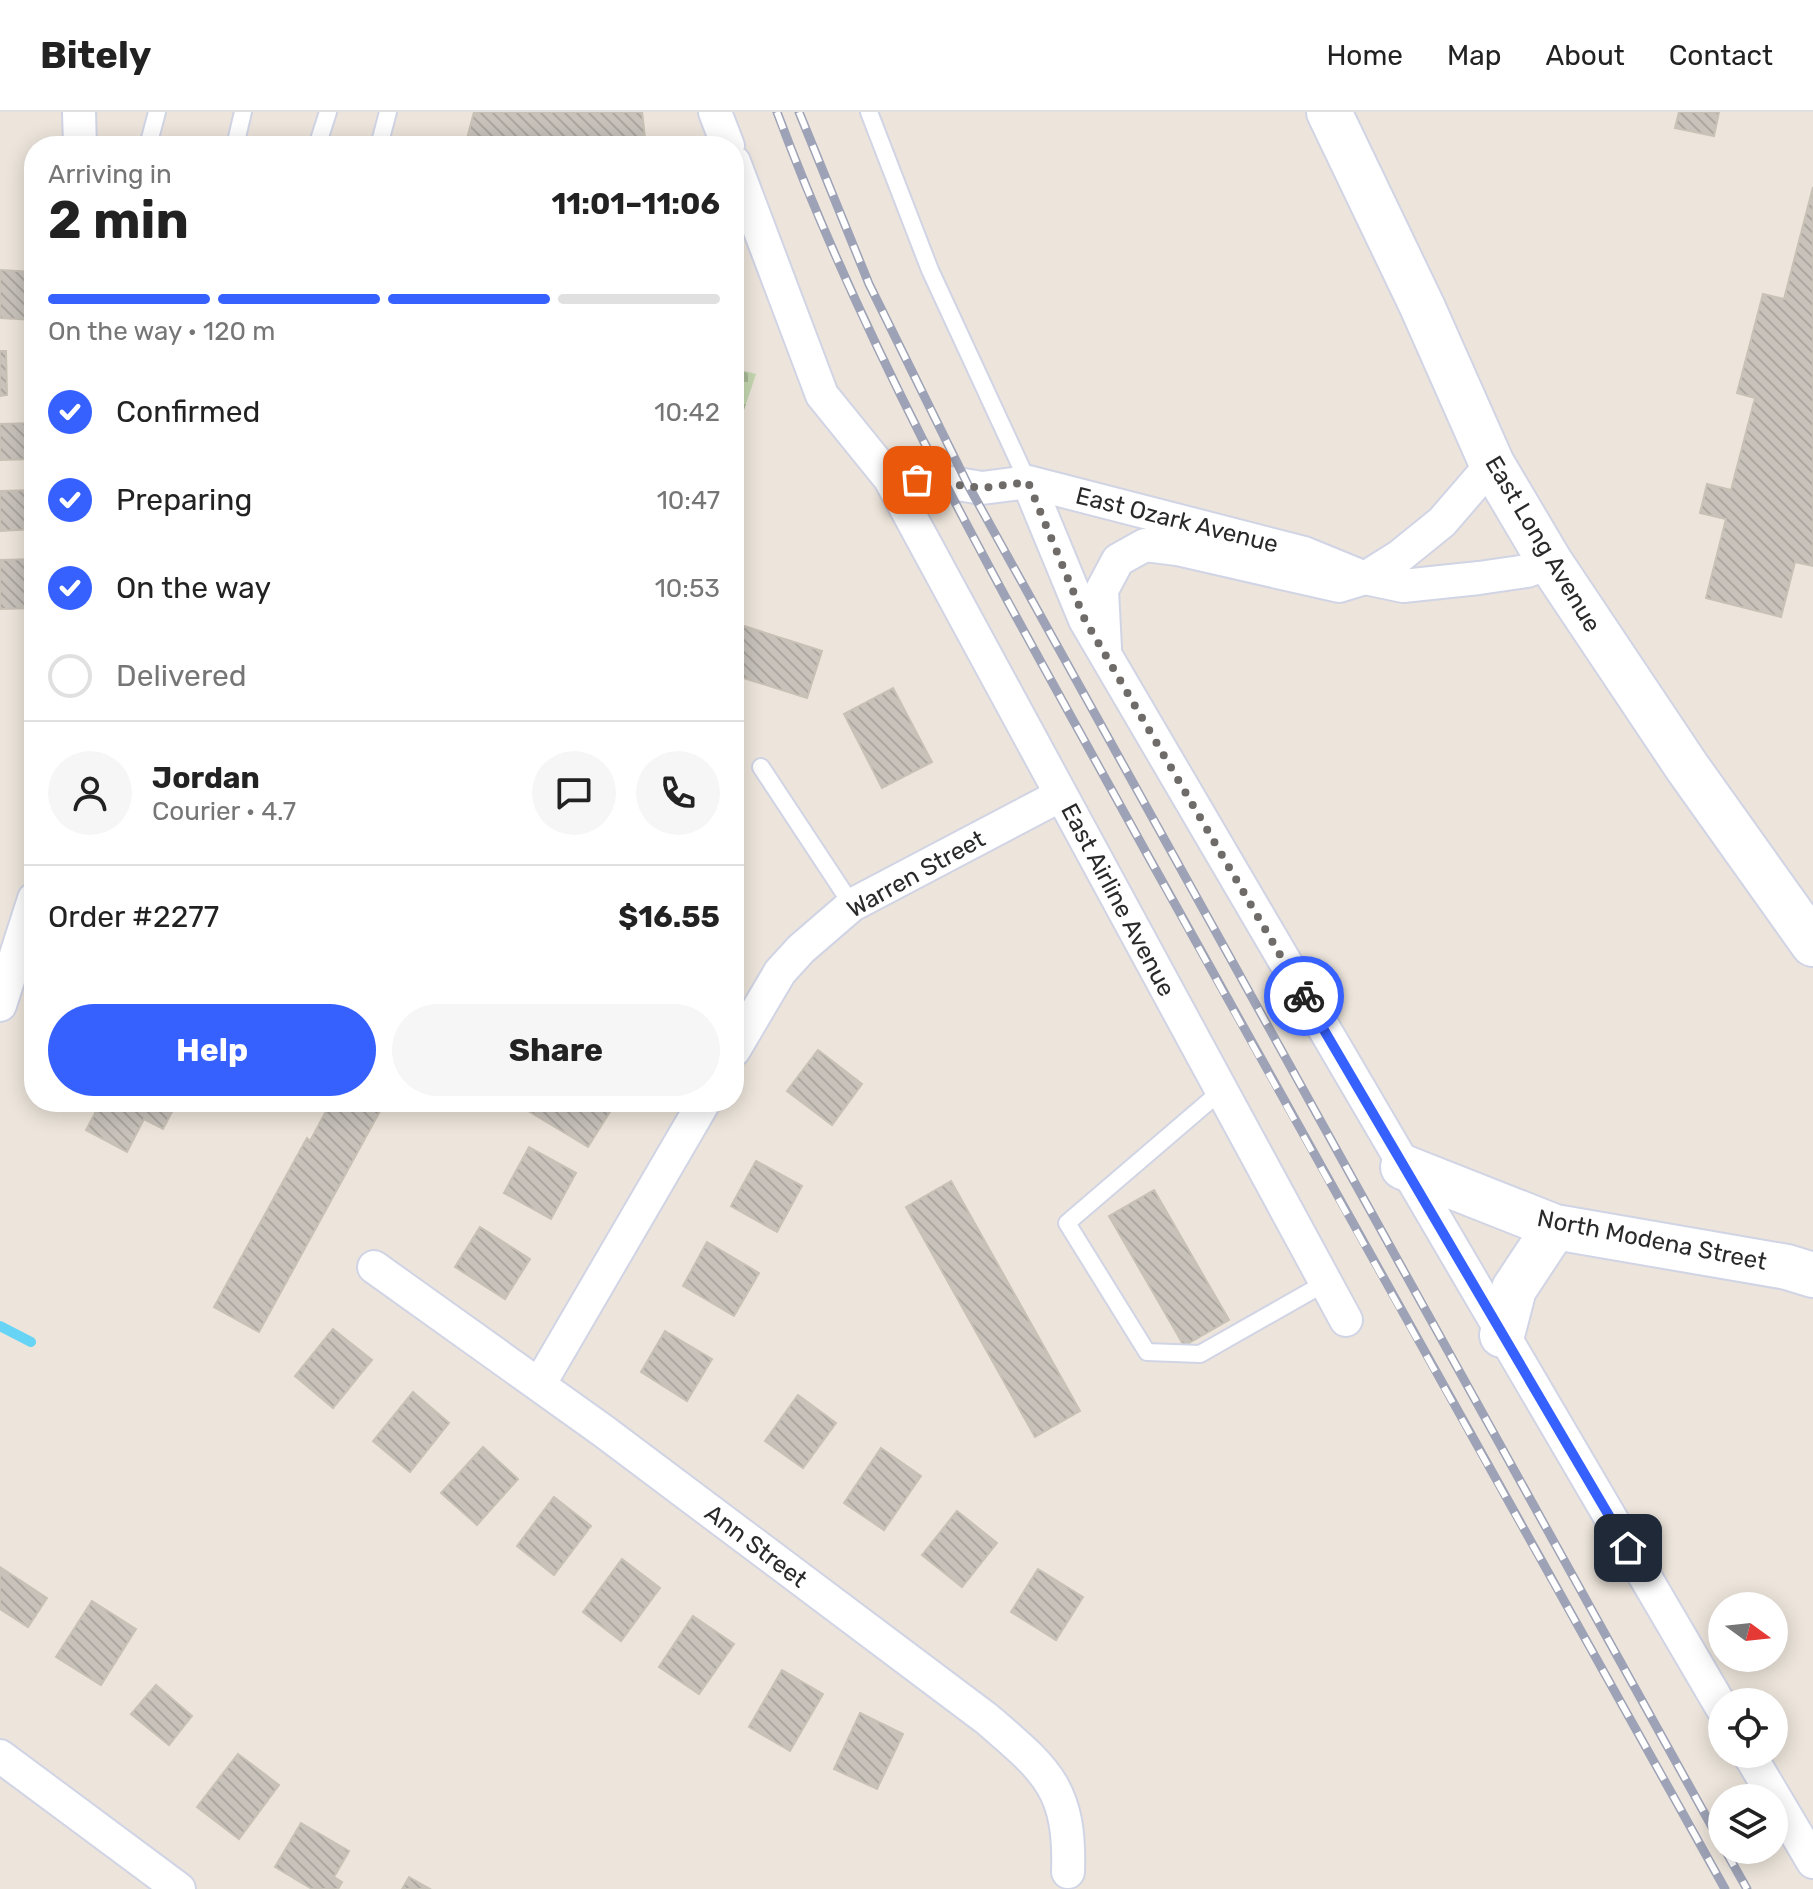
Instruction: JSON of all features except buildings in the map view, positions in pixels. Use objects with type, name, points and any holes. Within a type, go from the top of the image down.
[{"type":"main road","name":"East Long Avenue","points":[[1329,112],[1422,306],[1492,464],[1550,562],[1687,767],[1813,944]]},
{"type":"main road","name":"North Modena Street","points":[[1403,1167],[1555,1227],[1787,1267],[1813,1275]]},
{"type":"main road","points":[[1502,1335],[1514,1289],[1555,1227]]},
{"type":"street","points":[[79,112],[80,136]]},
{"type":"street","points":[[715,112],[724,136]]},
{"type":"street","name":"East Airline Avenue","points":[[744,188],[822,395],[890,479],[1346,1320]]},
{"type":"street","points":[[1106,655],[1102,590],[1118,560],[1145,545],[1177,549],[1339,586],[1365,578],[1400,556],[1442,522],[1492,464]]},
{"type":"street","name":"East Ozark Avenue","points":[[890,479],[982,488],[1028,482],[1304,553],[1365,578],[1403,586],[1527,571],[1550,562]]},
{"type":"street","points":[[1028,482],[1085,620],[1710,1688]]},
{"type":"street","name":"Warren Street","points":[[744,1033],[780,972],[801,949],[852,905],[1061,795]]},
{"type":"street","points":[[0,1005],[24,930]]},
{"type":"street","points":[[539,1385],[698,1112]]},
{"type":"street","name":"Ann Street","points":[[374,1267],[539,1385],[987,1719],[1036,1762],[1053,1786],[1065,1814],[1069,1844],[1066,1883]]},
{"type":"street","points":[[0,1756],[179,1889]]},
{"type":"street","points":[[1758,1768],[1809,1845]]},
{"type":"lane","points":[[151,136],[157,112]]},
{"type":"lane","points":[[237,136],[243,112]]},
{"type":"lane","points":[[320,136],[328,112]]},
{"type":"lane","points":[[382,136],[388,112]]},
{"type":"lane","points":[[869,112],[930,270],[1028,482]]},
{"type":"lane","points":[[761,767],[852,905]]},
{"type":"lane","points":[[1221,1091],[1067,1223],[1147,1352],[1200,1354],[1325,1283]]},
{"type":"green space","points":[[744,371],[756,374],[744,410]]},
{"type":"waterway","points":[[0,1326],[31,1342]]},
{"type":"railway","points":[[777,112],[857,304],[948,490],[1291,1114],[1725,1889]]},
{"type":"railway","points":[[799,112],[869,284],[968,485],[1708,1820]]},
{"type":"railway","points":[[1733,1864],[1747,1889]]},
{"type":"way so far","points":[[917,480],[982,488],[1028,482],[1085,620],[1304,996]]},
{"type":"route","points":[[1304,996],[1628,1548]]}]
